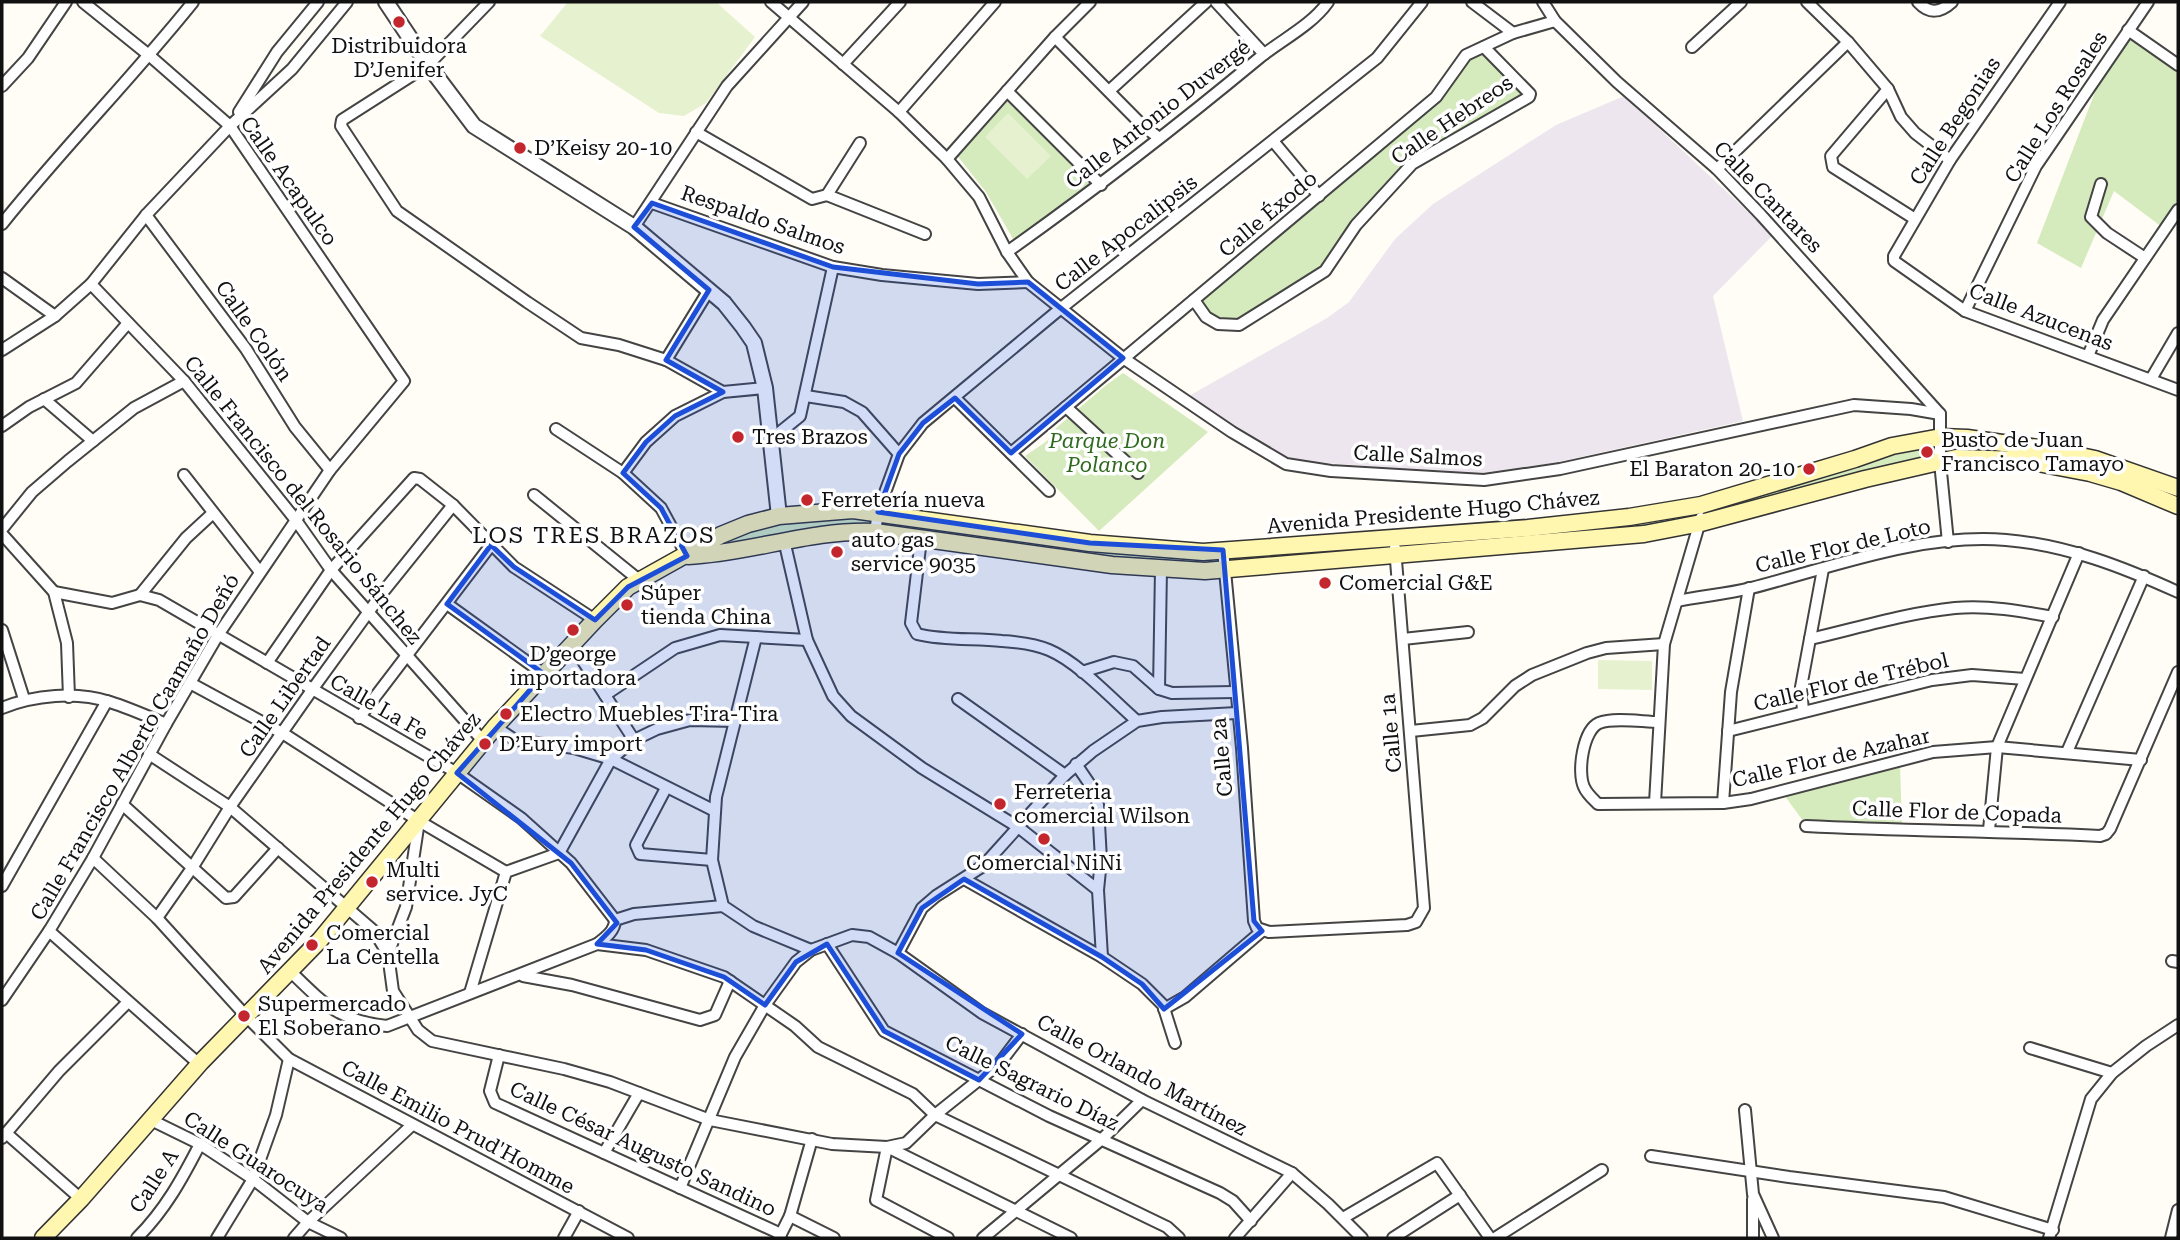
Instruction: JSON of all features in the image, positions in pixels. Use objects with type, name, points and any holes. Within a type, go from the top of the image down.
[{"type":"main road","name":"Avenida Presidente Hugo Chávez","points":[[43,1238],[81,1199],[198,1064],[291,972],[495,727],[595,620],[628,587],[721,535],[779,516],[825,511],[878,512],[1090,543],[1203,552],[1541,526],[1629,517],[1701,505],[1855,460],[1892,446],[1941,437],[2052,450],[2095,459],[2178,488]]},
{"type":"main road","name":"Avenida Presidente Hugo Chávez","points":[[687,556],[723,554],[784,540],[855,531],[1161,569],[1225,569],[1395,556],[1644,534],[1701,523],[1956,458],[2049,465],[2121,482],[2178,506]]},
{"type":"main road","points":[[721,535],[716,545],[723,554]]},
{"type":"street","points":[[2,86],[28,58],[66,2]]},
{"type":"street","name":"Calle Acapulco","points":[[83,2],[230,126],[404,381]]},
{"type":"street","points":[[2,224],[78,133],[150,56],[193,2]]},
{"type":"street","points":[[230,126],[277,52],[318,2]]},
{"type":"street","points":[[2,350],[55,316],[91,284],[146,215],[230,126],[292,69],[347,2]]},
{"type":"street","points":[[386,2],[428,65],[474,126],[634,228],[724,303],[754,342],[765,388],[779,516]]},
{"type":"street","points":[[489,2],[428,65],[342,120],[341,126],[397,211],[580,338],[620,345],[666,360],[723,392]]},
{"type":"street","name":"Calle Salmos","points":[[771,2],[899,112],[947,159],[979,197],[1007,252],[1028,282],[1123,358],[1232,432],[1286,464],[1331,471],[1484,480],[1573,467],[1854,405],[1940,414]]},
{"type":"street","points":[[634,228],[727,86],[803,2]]},
{"type":"street","points":[[843,64],[900,2]]},
{"type":"street","points":[[899,112],[995,2]]},
{"type":"street","points":[[947,159],[1055,37],[1090,2]]},
{"type":"street","points":[[1109,91],[1206,2]]},
{"type":"street","points":[[1216,2],[1264,54]]},
{"type":"street","name":"Calle Antonio Duvergé","points":[[1007,252],[1101,185],[1264,54],[1320,14],[1328,2]]},
{"type":"street","name":"Calle Apocalipsis","points":[[875,532],[878,512],[899,454],[923,423],[1060,309],[1377,58],[1422,2]]},
{"type":"street","points":[[1472,2],[1513,33]]},
{"type":"street","name":"Calle Cantares","points":[[1543,2],[1555,21],[1617,82],[1717,169],[1940,414]]},
{"type":"street","points":[[1692,47],[1741,2]]},
{"type":"street","points":[[1807,2],[1848,42],[1888,89],[1900,117],[1915,133],[1950,159]]},
{"type":"street","points":[[1918,2],[1925,10],[1934,12],[1946,8],[1952,2]]},
{"type":"street","name":"Calle Begonias","points":[[1898,265],[1894,256],[1950,159],[2060,2]]},
{"type":"street","name":"Calle Los Rosales","points":[[1965,311],[2036,166],[2148,2]]},
{"type":"street","name":"Calle Éxodo","points":[[1010,453],[1436,97],[1466,55],[1513,33],[1555,21]]},
{"type":"street","points":[[2128,30],[2178,65]]},
{"type":"street","points":[[1055,37],[1141,124],[1159,138]]},
{"type":"street","points":[[1717,169],[1848,42]]},
{"type":"street","name":"Calle Hebreos","points":[[1194,300],[1206,317],[1218,324],[1239,325],[1325,271],[1356,225],[1412,164],[1529,97],[1530,94],[1484,47]]},
{"type":"street","points":[[1888,89],[1831,156],[1831,161],[1833,167],[1914,219]]},
{"type":"street","points":[[1007,91],[1101,185]]},
{"type":"street","points":[[696,132],[812,199],[827,195],[925,234]]},
{"type":"street","points":[[1273,141],[1319,196]]},
{"type":"street","points":[[827,195],[860,143]]},
{"type":"street","points":[[2101,184],[2091,217],[2107,233],[2145,258]]},
{"type":"street","name":"Respaldo Salmos","points":[[652,203],[833,267],[882,275],[978,284],[1028,282]]},
{"type":"street","points":[[2088,356],[2104,320],[2178,210]]},
{"type":"street","name":"Calle Colón","points":[[146,215],[246,349],[295,426],[330,470]]},
{"type":"street","name":"Calle Azucenas","points":[[1898,265],[1965,311],[2178,390]]},
{"type":"street","points":[[769,441],[800,416],[833,267]]},
{"type":"street","points":[[2,278],[55,316]]},
{"type":"street","name":"Calle Francisco del Rosario Sánchez","points":[[91,284],[184,381],[295,519],[331,570],[484,741]]},
{"type":"street","points":[[666,360],[709,290]]},
{"type":"street","points":[[2,426],[44,399],[76,383],[128,323]]},
{"type":"street","points":[[2151,379],[2178,333]]},
{"type":"street","points":[[69,697],[67,643],[54,593],[2,532],[32,492],[93,441],[134,408],[184,381]]},
{"type":"street","name":"Calle Francisco Alberto Caamaño Deñó","points":[[2,1000],[49,931],[93,858],[218,635],[330,470],[404,381]]},
{"type":"street","points":[[623,473],[646,442],[676,416],[723,392],[765,388]]},
{"type":"street","points":[[806,396],[844,402],[862,412],[899,454]]},
{"type":"street","points":[[955,397],[1049,491]]},
{"type":"street","points":[[44,399],[93,441]]},
{"type":"street","points":[[1066,407],[1138,473]]},
{"type":"street","points":[[1940,414],[1940,461],[1948,542]]},
{"type":"street","points":[[556,429],[623,473],[661,508],[687,556]]},
{"type":"street","points":[[184,475],[260,572]]},
{"type":"street","points":[[267,663],[331,570],[411,479],[420,478],[453,505],[514,567],[595,620]]},
{"type":"street","points":[[534,495],[639,580]]},
{"type":"street","name":"Calle Libertad","points":[[157,918],[312,690],[383,592],[453,505]]},
{"type":"street","points":[[1655,803],[1664,644],[1701,523],[1701,505]]},
{"type":"street","points":[[54,593],[112,603],[140,595],[186,538],[213,513]]},
{"type":"street","name":"Calle 1a","points":[[1265,932],[1407,925],[1416,922],[1424,908],[1394,537]]},
{"type":"street","points":[[921,539],[911,623],[917,634],[1003,640],[1052,651],[1137,721]]},
{"type":"street","points":[[784,540],[807,640],[833,696],[851,716],[922,768],[1018,827],[1098,890]]},
{"type":"street","name":"Calle Flor de Loto","points":[[1678,601],[1749,588],[1892,550],[1948,542],[2003,540],[2079,553],[2144,576],[2178,592]]},
{"type":"street","points":[[359,718],[491,545]]},
{"type":"street","name":"Calle 2a","points":[[1223,550],[1242,748],[1254,920],[1257,928],[1265,932]]},
{"type":"street","points":[[1989,830],[1997,747],[2079,553]]},
{"type":"street","points":[[1159,689],[1161,569]]},
{"type":"street","points":[[1803,711],[1801,687],[1823,569]]},
{"type":"street","points":[[2067,752],[2144,576]]},
{"type":"street","points":[[1723,803],[1731,692],[1749,588]]},
{"type":"street","name":"Calle La Fe","points":[[140,595],[159,600],[457,774]]},
{"type":"street","points":[[447,604],[544,674]]},
{"type":"street","points":[[1810,639],[1955,608],[2012,609],[2053,617]]},
{"type":"street","points":[[2,632],[24,699]]},
{"type":"street","points":[[1403,639],[1468,632]]},
{"type":"street","points":[[605,695],[675,648],[720,635],[807,640]]},
{"type":"street","points":[[723,906],[712,860],[716,797],[756,637]]},
{"type":"street","points":[[572,644],[634,740]]},
{"type":"street","points":[[1411,731],[1470,725],[1483,718],[1515,686],[1532,675],[1587,653],[1606,648],[1664,644]]},
{"type":"street","points":[[1082,673],[1114,662],[1133,666],[1159,689],[1172,693],[1235,692]]},
{"type":"street","points":[[2141,760],[2178,672]]},
{"type":"street","name":"Calle Flor de Trébol","points":[[1728,731],[1950,677],[2025,679]]},
{"type":"street","points":[[190,683],[284,734],[419,821],[506,872]]},
{"type":"street","points":[[2,708],[24,699],[69,697],[107,701],[166,724]]},
{"type":"street","points":[[958,699],[1065,775]]},
{"type":"street","points":[[2,887],[107,701]]},
{"type":"street","points":[[898,953],[922,908],[983,866],[1076,764],[1137,721],[1237,713]]},
{"type":"street","points":[[506,872],[559,853],[611,759],[634,740],[657,729],[690,720],[735,721]]},
{"type":"street","name":"Calle Flor de Azahar","points":[[1659,722],[1607,721],[1597,723],[1591,729],[1581,756],[1582,785],[1598,804],[1723,803],[1751,799],[1933,752],[1997,747],[2141,760]]},
{"type":"street","points":[[495,727],[515,740],[574,748],[611,759],[715,811]]},
{"type":"street","points":[[149,754],[230,807],[374,931],[388,954],[393,991],[418,1030],[432,1041],[564,1069],[710,1120],[858,1147],[887,1147],[906,1143],[935,1115],[1000,1063],[1022,1034]]},
{"type":"street","name":"Calle Flor de Copada","points":[[1806,826],[1902,831],[1989,830],[2106,834],[2141,760]]},
{"type":"street","points":[[1076,764],[1095,792],[1098,805],[1101,860],[1098,890],[1102,957]]},
{"type":"street","points":[[291,972],[333,1011],[362,1023],[387,1026],[597,944],[609,935],[615,920],[571,863],[521,818],[457,774]]},
{"type":"street","points":[[666,788],[636,845],[638,852],[712,860]]},
{"type":"street","points":[[122,804],[226,898],[232,898],[278,848]]},
{"type":"street","points":[[388,954],[406,906],[419,821]]},
{"type":"street","name":"Calle Emilio Prud'Homme","points":[[93,858],[157,918],[289,1059],[628,1238]]},
{"type":"street","points":[[470,993],[506,872]]},
{"type":"street","points":[[964,879],[1102,957],[1142,984],[1163,1005],[1175,1043]]},
{"type":"street","points":[[615,920],[634,914],[723,906],[753,926],[811,950],[796,962],[765,1005],[735,1057],[680,1188]]},
{"type":"street","points":[[49,931],[198,1064]]},
{"type":"street","points":[[1164,1009],[1185,997],[1265,932]]},
{"type":"street","name":"Calle Orlando Martínez","points":[[811,950],[858,934],[869,937],[898,953],[982,1013],[1142,1100],[1292,1173],[1362,1238]]},
{"type":"street","points":[[597,944],[646,950],[724,976],[795,1026],[818,1047],[914,1094],[935,1115],[1167,1227],[1179,1238]]},
{"type":"street","name":"Calle Sagrario Díaz","points":[[827,944],[884,1031],[1049,1116],[1220,1193],[1233,1201],[1251,1222]]},
{"type":"street","points":[[521,975],[572,985],[700,1020],[715,1015],[730,981]]},
{"type":"street","points":[[81,1199],[4,1136],[59,1071],[128,1002]]},
{"type":"street","points":[[1650,1156],[1749,1172],[1944,1197],[2051,1234],[2063,1186],[2091,1099],[2112,1073],[2146,1046],[2178,1026]]},
{"type":"street","points":[[2030,1048],[2112,1073]]},
{"type":"street","name":"Calle César Augusto Sandino","points":[[499,1055],[491,1091],[495,1103],[780,1236]]},
{"type":"street","points":[[217,1238],[253,1179],[276,1115],[289,1059]]},
{"type":"street","points":[[604,1153],[639,1093]]},
{"type":"street","points":[[983,1238],[1102,1139],[1142,1100]]},
{"type":"street","points":[[1745,1110],[1753,1194],[1753,1238]]},
{"type":"street","name":"Calle Guarocuya","points":[[149,1119],[200,1144],[253,1179],[308,1222],[341,1238]]},
{"type":"street","points":[[294,1238],[412,1125]]},
{"type":"street","points":[[780,1236],[790,1216],[812,1139]]},
{"type":"street","name":"Calle A","points":[[137,1238],[155,1220],[177,1189],[200,1144]]},
{"type":"street","points":[[887,1147],[1071,1238]]},
{"type":"street","points":[[887,1147],[876,1200],[948,1238]]},
{"type":"street","points":[[1343,1218],[1437,1163],[1490,1238]]},
{"type":"street","points":[[1495,1238],[1602,1170]]},
{"type":"street","points":[[1235,1238],[1292,1173]]},
{"type":"street","points":[[1753,1194],[1773,1238]]},
{"type":"street","points":[[1393,1238],[1461,1195]]},
{"type":"street","points":[[2171,1238],[2178,1210]]},
{"type":"street","points":[[564,1238],[579,1211]]},
{"type":"street","points":[[790,1216],[834,1238]]},
{"type":"highlighted area","points":[[652,203],[833,267],[978,284],[1028,282],[1123,358],[1011,453],[955,398],[923,423],[899,454],[878,512],[1090,543],[1223,550],[1254,921],[1262,931],[1164,1009],[1142,984],[1102,957],[964,879],[922,908],[898,953],[1022,1034],[979,1080],[884,1031],[827,944],[796,962],[765,1005],[724,977],[646,950],[597,944],[617,923],[571,863],[457,773],[544,674],[447,604],[491,545],[514,567],[595,620],[628,587],[687,556],[661,508],[623,473],[646,442],[675,416],[723,392],[666,360],[709,290],[634,227]]},
{"type":"shaded area","points":[[1624,96],[1773,235],[1713,296],[1743,421],[1558,462],[1481,475],[1288,460],[1187,397],[1327,318],[1349,302],[1395,239],[1433,204],[1556,125]]},
{"type":"green space","points":[[568,2],[716,2],[755,37],[706,103],[684,116],[659,113],[540,36]]},
{"type":"green space","points":[[2128,32],[2178,68],[2178,204],[2162,227],[2114,191],[2081,268],[2037,243],[2105,66]]},
{"type":"green space","points":[[1484,50],[1529,95],[1410,162],[1322,269],[1237,322],[1219,321],[1207,315],[1197,300],[1437,100],[1467,57]]},
{"type":"green space","points":[[1008,96],[1096,184],[1016,244],[986,192],[956,154]]},
{"type":"green space","points":[[1008,113],[1051,156],[1027,179],[985,137]]},
{"type":"green space","name":"Parque Don Polanco","points":[[1123,373],[1208,432],[1099,531],[1025,456],[1047,441],[1055,429]]},
{"type":"green space","points":[[1957,440],[2000,449],[1949,452],[1703,517],[1533,542],[1207,569],[858,527],[727,546],[728,538],[776,524],[859,513],[1205,553],[1696,505],[1863,457]]},
{"type":"green space","points":[[1598,660],[1652,661],[1652,690],[1598,689]]},
{"type":"green space","points":[[1900,763],[1902,828],[1806,825],[1782,792]]},
{"type":"place","name":"Distribuidora D’Jenifer","points":[[399,22]]},
{"type":"place","name":"D’Keisy 20-10","points":[[520,148]]},
{"type":"place","name":"Tres Brazos","points":[[738,437]]},
{"type":"place","name":"Busto de Juan Francisco Tamayo","points":[[1927,452]]},
{"type":"place","name":"El Baraton 20-10","points":[[1809,469]]},
{"type":"place","name":"Ferretería nueva","points":[[807,500]]},
{"type":"place","name":"auto gas service 9035","points":[[837,552]]},
{"type":"place","name":"Comercial G&E","points":[[1325,583]]},
{"type":"place","name":"Súper tienda China","points":[[627,605]]},
{"type":"place","name":"D’george importadora","points":[[573,630]]},
{"type":"place","name":"Electro Muebles Tira-Tira","points":[[506,714]]},
{"type":"place","name":"D’Eury import","points":[[485,744]]},
{"type":"place","name":"Ferreteria comercial Wilson","points":[[1000,804]]},
{"type":"place","name":"Comercial NiNi","points":[[1044,839]]},
{"type":"place","name":"Multi service. JyC","points":[[372,882]]},
{"type":"place","name":"Comercial La Centella","points":[[312,945]]},
{"type":"place","name":"Supermercado El Soberano","points":[[244,1016]]},
{"type":"district","name":"LOS TRES BRAZOS","points":[[594,535]]}]
